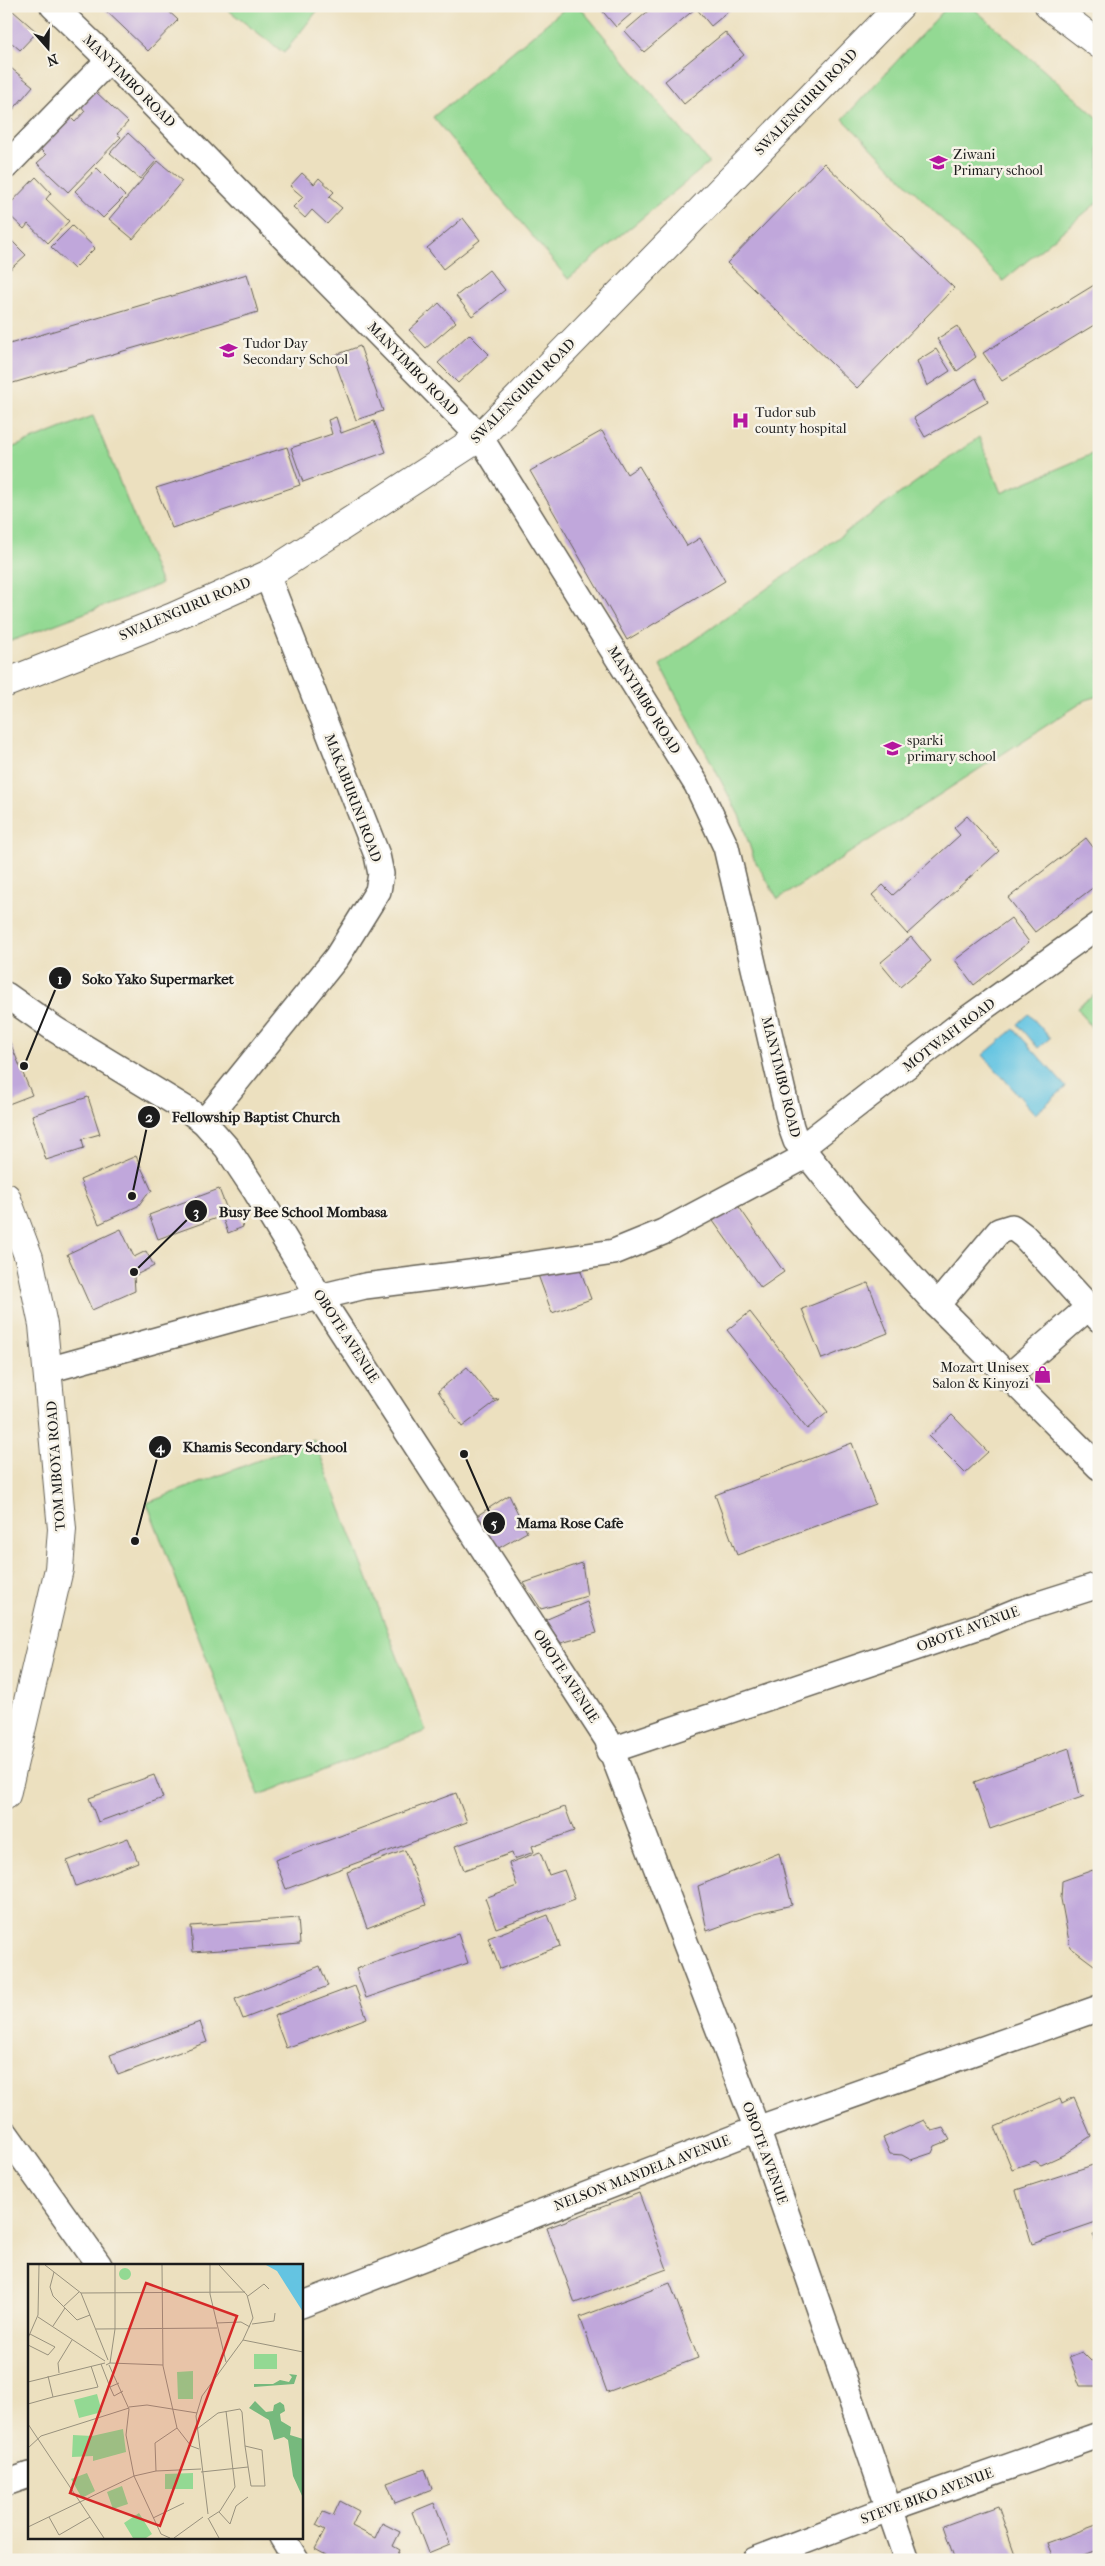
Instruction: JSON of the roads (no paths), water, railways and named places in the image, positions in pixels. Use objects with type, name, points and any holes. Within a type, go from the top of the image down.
[{"type":"street","name":"MANYIMBO ROAD","points":[[53,6],[109,60],[480,437],[697,785],[726,847],[791,1127],[804,1152],[853,1212],[937,1305],[1007,1378],[1099,1467]]},
{"type":"street","name":"SWALENGURU ROAD","points":[[6,683],[173,617],[267,575],[480,437],[900,6]]},
{"type":"street","points":[[1049,6],[1099,44]]},
{"type":"street","points":[[6,166],[109,60]]},
{"type":"street","name":"MAKABURINI ROAD","points":[[204,1122],[336,957],[378,890],[382,874],[377,855],[267,575]]},
{"type":"street","name":"MOTWAFI ROAD","points":[[48,1370],[319,1296],[365,1286],[486,1272],[614,1252],[663,1232],[804,1152],[966,1020],[1099,925]]},
{"type":"street","name":"OBOTE AVENUE","points":[[6,995],[56,1030],[147,1084],[204,1122],[227,1148],[255,1190],[319,1296],[607,1739],[610,1751],[757,2129],[907,2560]]},
{"type":"street","name":"TOM MBOYA ROAD","points":[[6,1197],[29,1258],[43,1325],[62,1529],[59,1569],[6,1795]]},
{"type":"street","points":[[937,1305],[999,1231],[1012,1227],[1024,1236],[1094,1313],[1007,1378]]},
{"type":"street","name":"OBOTE AVENUE","points":[[610,1751],[974,1628],[1017,1611],[1099,1585]]},
{"type":"street","name":"NELSON MANDELA AVENUE","points":[[302,2305],[757,2129],[1099,2008]]},
{"type":"street","points":[[6,2134],[98,2264]]},
{"type":"street","name":"STEVE BIKO AVENUE","points":[[755,2560],[888,2509],[1099,2435]]},
{"type":"street","points":[[6,2484],[28,2475]]},
{"type":"street","points":[[283,2538],[296,2560]]},
{"type":"water","points":[[1029,1014],[1050,1038],[1038,1048],[1018,1024]]},
{"type":"water","points":[[1014,1029],[1066,1087],[1035,1114],[983,1055]]},
{"type":"place","name":"Ziwani Primary school","points":[[939,162]]},
{"type":"place","name":"Tudor Day Secondary School","points":[[229,351]]},
{"type":"place","name":"Tudor sub county hospital","points":[[741,420]]},
{"type":"place","name":"sparki primary school","points":[[893,748]]},
{"type":"place","name":"Soko Yako Supermarket","points":[[24,1066]]},
{"type":"place","name":"Fellowship Baptist Church","points":[[132,1196]]},
{"type":"place","name":"Busy Bee School Mombasa","points":[[134,1272]]},
{"type":"place","name":"Mozart Unisex Salon & Kinyozi","points":[[1043,1375]]},
{"type":"place","name":"Mama Rose Cafe","points":[[464,1454]]},
{"type":"place","name":"Khamis Secondary School","points":[[135,1541]]}]
